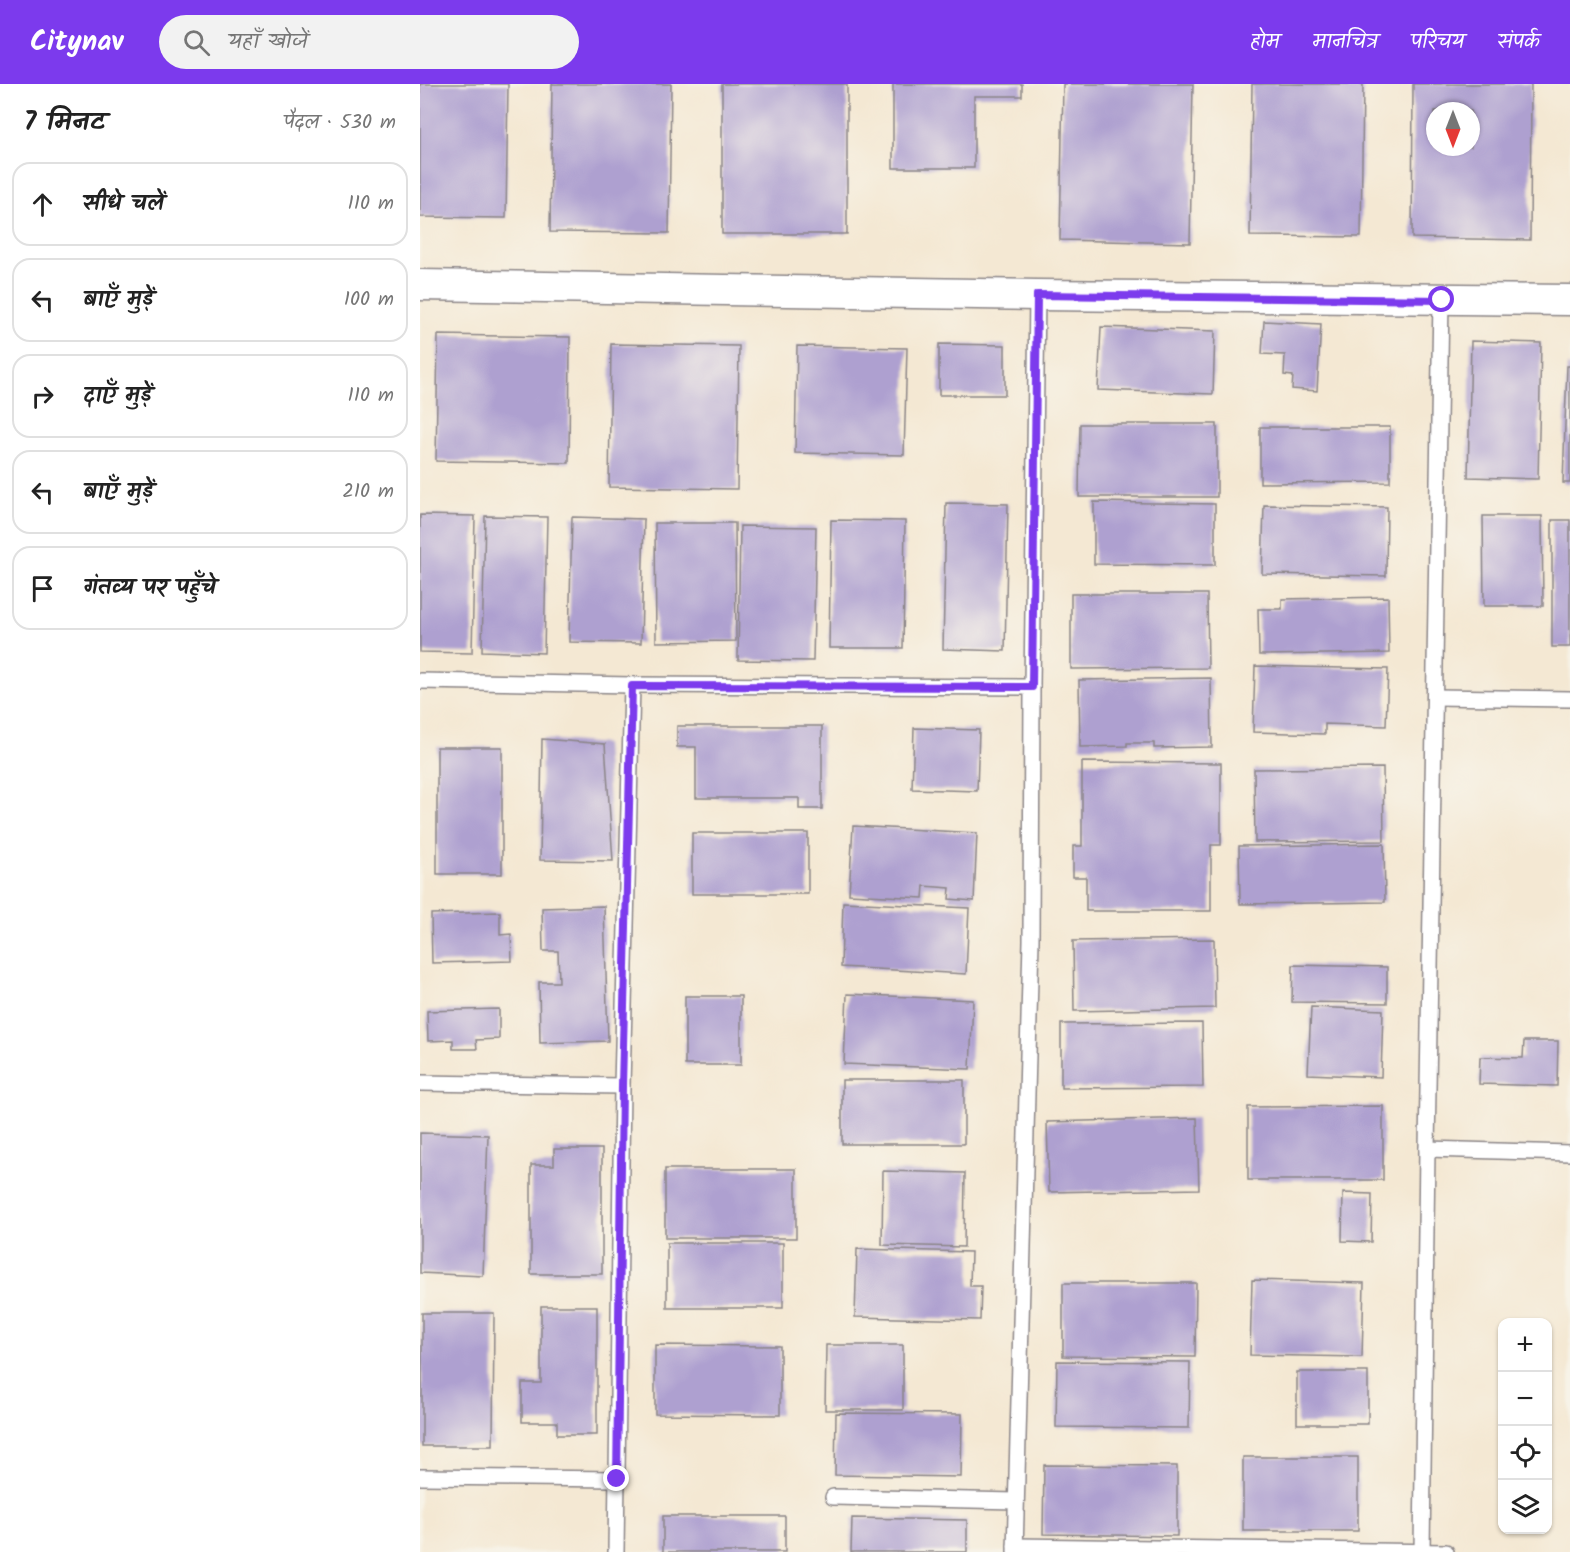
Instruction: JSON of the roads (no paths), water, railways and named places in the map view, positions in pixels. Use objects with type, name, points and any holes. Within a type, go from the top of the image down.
[{"type":"street","points":[[420,285],[1037,295],[1570,300]]},
{"type":"lane","points":[[1037,295],[1031,941],[1015,1549],[1446,1552]]},
{"type":"lane","points":[[1422,1551],[1426,1149],[1442,300]]},
{"type":"lane","points":[[420,681],[632,686],[1032,687]]},
{"type":"lane","points":[[616,1552],[622,1086],[632,686]]},
{"type":"lane","points":[[1436,697],[1570,699]]},
{"type":"lane","points":[[420,1083],[622,1086]]},
{"type":"lane","points":[[1426,1149],[1570,1153]]},
{"type":"lane","points":[[420,1477],[617,1479]]},
{"type":"lane","points":[[833,1497],[1016,1501]]}]
